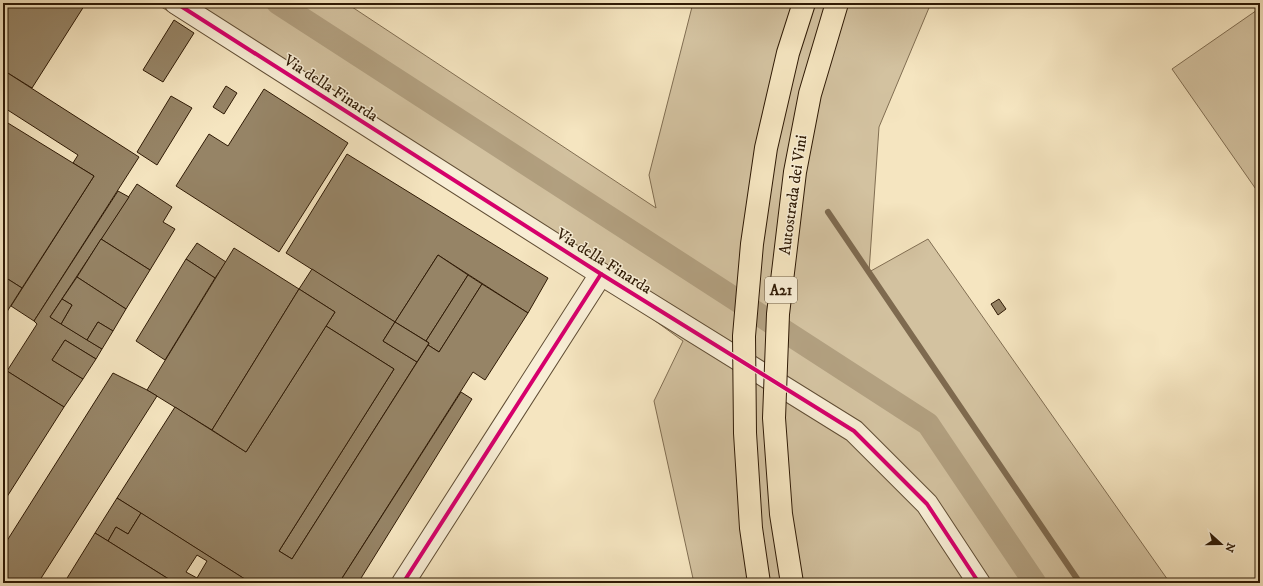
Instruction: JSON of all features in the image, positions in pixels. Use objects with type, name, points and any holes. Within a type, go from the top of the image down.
[{"type":"highway","name":"Autostrada dei Vini","points":[[759,583],[751,528],[744,433],[744,336],[752,244],[766,148],[788,53],[804,3]]},
{"type":"highway","name":"Autostrada dei Vini","points":[[792,583],[781,514],[774,418],[778,314],[794,172],[810,94],[838,3]]},
{"type":"street","name":"Via della Finarda","points":[[176,3],[601,274],[854,431],[927,504],[979,583]]},
{"type":"street","points":[[403,583],[601,274]]},
{"type":"shaded area","points":[[155,3],[346,3],[656,208],[649,175],[693,3],[931,3],[879,127],[869,272],[928,239],[1170,583],[694,583],[654,401],[683,341],[600,281]]},
{"type":"shaded area","points":[[1260,8],[1260,195],[1172,69]]},
{"type":"building","points":[[3,3],[86,3],[32,88],[3,70]]},
{"type":"building","points":[[174,20],[194,33],[163,82],[143,70]]},
{"type":"building","points":[[3,70],[139,157],[34,321],[11,306],[94,176],[73,163],[78,155],[3,107]]},
{"type":"building","points":[[226,86],[237,93],[224,114],[213,107]]},
{"type":"building","points":[[264,89],[348,143],[279,252],[176,186],[209,134],[228,146]]},
{"type":"building","points":[[171,96],[192,108],[157,165],[137,152]]},
{"type":"building","points":[[3,120],[94,176],[22,288],[3,276]]},
{"type":"building","points":[[347,154],[548,278],[528,313],[438,255],[395,322],[286,253]]},
{"type":"building","points":[[137,184],[172,207],[163,222],[175,229],[150,270],[101,239]]},
{"type":"building","points":[[118,191],[129,197],[50,317],[102,349],[96,359],[65,340],[52,360],[83,379],[64,407],[7,371],[37,324],[34,321]]},
{"type":"building","points":[[101,239],[150,270],[126,309],[77,277]]},
{"type":"building","points":[[197,243],[226,262],[215,278],[186,259]]},
{"type":"building","points":[[234,248],[299,289],[212,430],[147,390]]},
{"type":"building","points":[[438,255],[468,275],[426,341],[395,322]]},
{"type":"building","points":[[186,259],[215,278],[165,360],[136,341]]},
{"type":"building","points":[[312,269],[395,322],[383,341],[417,362],[292,559],[279,551],[394,369],[326,326],[335,312],[299,289]]},
{"type":"building","points":[[468,275],[482,284],[439,352],[428,345],[429,343],[426,341]]},
{"type":"building","points":[[3,276],[22,288],[3,318]]},
{"type":"building","points":[[77,277],[126,309],[113,331],[98,322],[87,340],[61,324],[72,305],[62,299]]},
{"type":"building","points":[[482,284],[528,313],[485,380],[473,372],[339,583],[251,583],[117,498],[175,407],[246,452],[326,326],[394,369],[279,551],[292,559],[428,345],[439,352]]},
{"type":"building","points":[[299,289],[335,312],[246,452],[212,430]]},
{"type":"building","points":[[62,299],[72,305],[61,324],[50,317]]},
{"type":"building","points":[[999,299],[1006,309],[998,315],[991,304]]},
{"type":"building","points":[[98,322],[113,331],[102,349],[87,340]]},
{"type":"building","points":[[395,322],[429,343],[417,362],[383,341]]},
{"type":"building","points":[[65,340],[96,359],[83,379],[52,360]]},
{"type":"building","points":[[7,371],[64,407],[3,503],[3,378]]},
{"type":"building","points":[[113,373],[157,396],[38,583],[3,583],[3,547]]},
{"type":"building","points":[[461,392],[472,399],[358,583],[339,583]]},
{"type":"building","points":[[117,498],[141,513],[128,534],[116,527],[108,541],[95,533]]},
{"type":"building","points":[[141,513],[251,583],[175,583],[108,541],[116,527],[128,534]],"holes":[[[197,555],[207,561],[197,578],[186,572]]]},
{"type":"building","points":[[95,533],[108,541],[175,583],[64,583]]},
{"type":"waterway","points":[[278,3],[928,424],[1035,583]]},
{"type":"waterway","points":[[828,212],[1080,583]]},
{"type":"cycle path","points":[[176,3],[601,274],[854,431],[927,504],[979,583]]},
{"type":"cycle path","points":[[403,583],[601,274]]}]
